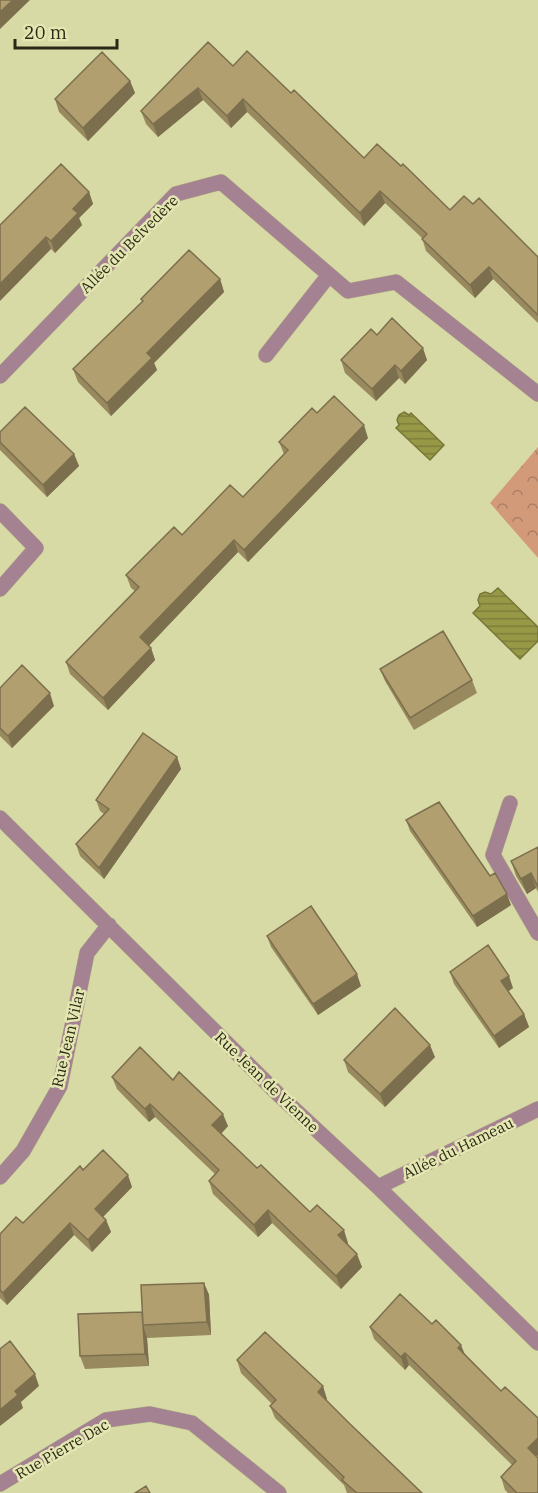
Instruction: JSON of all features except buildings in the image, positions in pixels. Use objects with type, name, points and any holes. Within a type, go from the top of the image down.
[{"type":"street","name":"Allée du Belvedère","points":[[0,376],[176,194],[222,182],[348,291],[396,282],[538,394]]},
{"type":"street","points":[[266,355],[329,275]]},
{"type":"street","points":[[0,511],[36,548],[0,590]]},
{"type":"street","points":[[510,803],[493,855],[538,933]]},
{"type":"street","name":"Rue Jean de Vienne","points":[[0,818],[279,1095],[378,1187],[538,1343]]},
{"type":"street","name":"Rue Jean Vilar","points":[[0,1177],[22,1151],[60,1086],[87,952],[109,925]]},
{"type":"street","name":"Allée du Hameau","points":[[378,1187],[538,1109]]},
{"type":"street","name":"Rue Pierre Dac","points":[[0,1484],[106,1420],[150,1414],[192,1423],[279,1493]]},
{"type":"green space","points":[[538,447],[538,558],[490,503]]},
{"type":"shaded area","points":[[404,412],[409,415],[411,413],[444,445],[430,460],[396,428],[399,425],[397,420],[399,415]]},
{"type":"shaded area","points":[[498,588],[538,627],[538,641],[520,659],[473,613],[480,606],[478,600],[480,594],[485,592],[491,594]]}]
